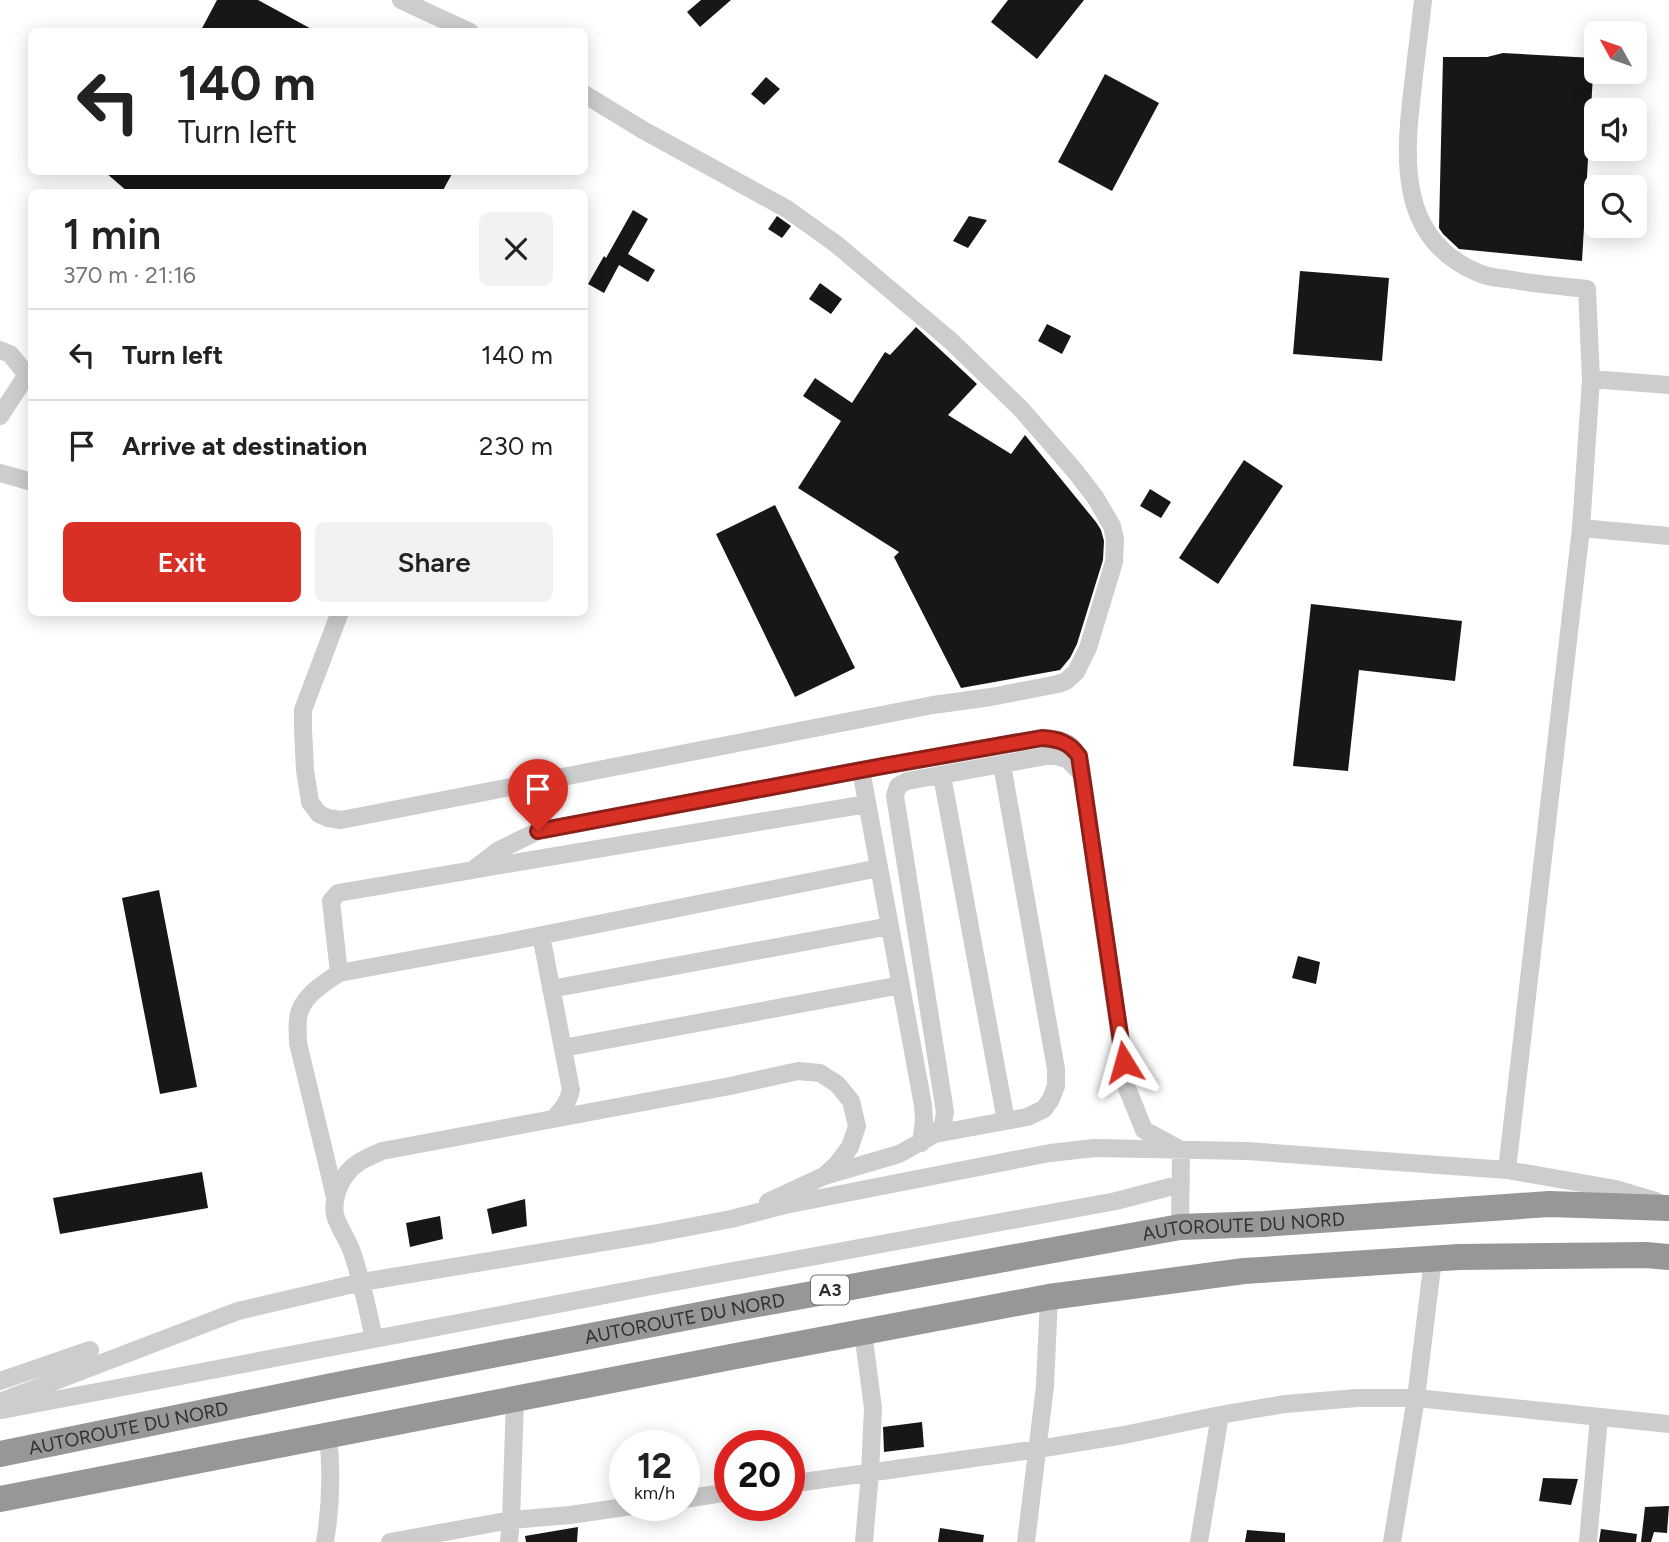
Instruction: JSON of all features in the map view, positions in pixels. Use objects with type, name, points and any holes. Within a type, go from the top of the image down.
[{"type":"highway","name":"AUTOROUTE DU NORD","points":[[0,1454],[703,1314],[1180,1227],[1264,1224],[1549,1204],[1669,1206]]},
{"type":"highway","points":[[0,1499],[1049,1297],[1244,1271],[1433,1259],[1646,1255],[1669,1257]]},
{"type":"street","points":[[401,0],[461,28]]},
{"type":"street","points":[[1423,0],[1408,133],[1408,180],[1414,204],[1432,239],[1445,253],[1484,275],[1525,283],[1587,289],[1591,379],[1581,528],[1507,1170]]},
{"type":"street","points":[[338,616],[303,710],[303,729],[310,802],[319,814],[341,820],[933,705],[1058,684],[1071,677],[1084,658],[1114,562],[1115,540],[1112,526],[1095,497],[1021,409],[951,341],[812,226],[787,209],[643,130],[588,96]]},
{"type":"street","points":[[0,350],[10,354],[28,377]]},
{"type":"street","points":[[0,416],[28,379]]},
{"type":"street","points":[[1591,379],[1669,385]]},
{"type":"street","points":[[0,473],[28,481]]},
{"type":"street","points":[[1581,528],[1669,536]]},
{"type":"street","points":[[473,870],[499,850],[538,831],[860,770],[1042,738],[1058,739],[1073,747],[1079,756],[1127,1088],[1144,1130],[1181,1150]]},
{"type":"street","points":[[731,1219],[824,1176],[899,1154],[928,1138],[943,1125],[945,1112],[895,796],[898,786],[907,781],[1052,755],[1067,759],[1082,774]]},
{"type":"street","points":[[928,1138],[1027,1117],[1044,1109],[1056,1086],[1056,1069],[1002,765]]},
{"type":"street","points":[[860,770],[928,1138]]},
{"type":"street","points":[[942,776],[1006,1121]]},
{"type":"street","points":[[340,973],[331,901],[338,893],[867,804]]},
{"type":"street","points":[[374,1339],[362,1282],[350,1244],[335,1214],[335,1197],[298,1042],[298,1017],[304,1002],[317,988],[340,973],[879,868]]},
{"type":"street","points":[[551,989],[890,926]]},
{"type":"street","points":[[541,935],[571,1090],[569,1100],[553,1119]]},
{"type":"street","points":[[563,1048],[901,985]]},
{"type":"street","points":[[335,1197],[342,1181],[355,1164],[382,1151],[799,1071],[820,1073],[837,1084],[851,1101],[857,1126],[850,1147],[824,1176]]},
{"type":"street","points":[[0,1402],[238,1311],[362,1282],[652,1234],[1049,1153],[1095,1149],[1247,1151],[1507,1170],[1616,1189],[1669,1206]]},
{"type":"street","points":[[1180,1227],[1181,1150]]},
{"type":"street","points":[[0,1410],[1115,1201],[1181,1184]]},
{"type":"street","points":[[1392,1542],[1416,1398],[1433,1259]]},
{"type":"street","points":[[1026,1542],[1045,1386],[1049,1297]]},
{"type":"street","points":[[863,1332],[873,1408],[864,1542]]},
{"type":"street","points":[[0,1381],[90,1350]]},
{"type":"street","points":[[805,1482],[1038,1449],[1285,1404],[1357,1398],[1416,1398],[1669,1424]]},
{"type":"street","points":[[509,1542],[515,1399]]},
{"type":"street","points":[[1199,1542],[1220,1415]]},
{"type":"street","points":[[1588,1542],[1599,1417]]},
{"type":"street","points":[[326,1542],[331,1462],[328,1436]]},
{"type":"street","points":[[390,1542],[511,1520],[609,1509]]},
{"type":"building","points":[[217,0],[258,0],[310,28],[202,28]]},
{"type":"building","points":[[701,0],[731,0],[700,27],[687,12]]},
{"type":"building","points":[[1008,0],[1084,0],[1037,59],[991,22]]},
{"type":"building","points":[[1503,53],[1584,57],[1584,84],[1592,84],[1592,98],[1584,98],[1584,161],[1588,161],[1587,175],[1584,175],[1582,261],[1459,249],[1439,228],[1443,57],[1487,57]]},
{"type":"building","points":[[1105,74],[1159,103],[1112,191],[1058,162]]},
{"type":"building","points":[[766,77],[780,89],[764,105],[751,94]]},
{"type":"building","points":[[108,175],[451,175],[444,189],[125,189]]},
{"type":"building","points":[[633,210],[648,219],[628,254],[655,270],[648,282],[619,265],[604,293],[588,284]]},
{"type":"building","points":[[777,216],[791,226],[782,238],[768,229]]},
{"type":"building","points":[[969,216],[987,220],[968,248],[953,241]]},
{"type":"building","points":[[1300,271],[1389,278],[1382,361],[1293,354]]},
{"type":"building","points":[[820,283],[842,299],[831,314],[809,299]]},
{"type":"building","points":[[1047,324],[1071,336],[1062,354],[1038,341]]},
{"type":"building","points":[[916,327],[977,384],[948,415],[1011,454],[1025,435],[1101,530],[1104,541],[1103,560],[1077,644],[1060,670],[961,688],[894,557],[899,552],[798,488],[841,421],[803,396],[815,378],[852,403],[885,352],[890,355]]},
{"type":"building","points":[[1244,460],[1283,486],[1218,584],[1179,558]]},
{"type":"building","points":[[1150,489],[1171,502],[1161,518],[1140,506]]},
{"type":"building","points":[[775,505],[855,668],[795,697],[716,534]]},
{"type":"building","points":[[1311,604],[1462,621],[1455,681],[1359,670],[1348,771],[1293,766]]},
{"type":"building","points":[[159,890],[197,1087],[160,1094],[122,898]]},
{"type":"building","points":[[1298,956],[1320,962],[1316,984],[1292,978]]},
{"type":"building","points":[[202,1172],[208,1208],[60,1234],[53,1198]]},
{"type":"building","points":[[525,1199],[527,1226],[492,1234],[487,1209]]},
{"type":"building","points":[[440,1216],[443,1239],[410,1247],[406,1223]]},
{"type":"building","points":[[922,1422],[924,1447],[884,1452],[883,1427]]},
{"type":"building","points":[[1543,1478],[1578,1479],[1571,1505],[1539,1501]]},
{"type":"building","points":[[1669,1506],[1667,1533],[1654,1532],[1651,1542],[1641,1542],[1645,1507]]},
{"type":"building","points":[[578,1527],[577,1542],[526,1542],[525,1536]]},
{"type":"building","points":[[940,1528],[984,1535],[983,1542],[938,1542]]},
{"type":"building","points":[[1601,1529],[1637,1534],[1636,1542],[1599,1542]]},
{"type":"building","points":[[1247,1530],[1285,1533],[1285,1542],[1245,1542]]},
{"type":"route","points":[[538,831],[905,762],[1042,738],[1058,739],[1073,747],[1079,756],[1124,1062]]}]
